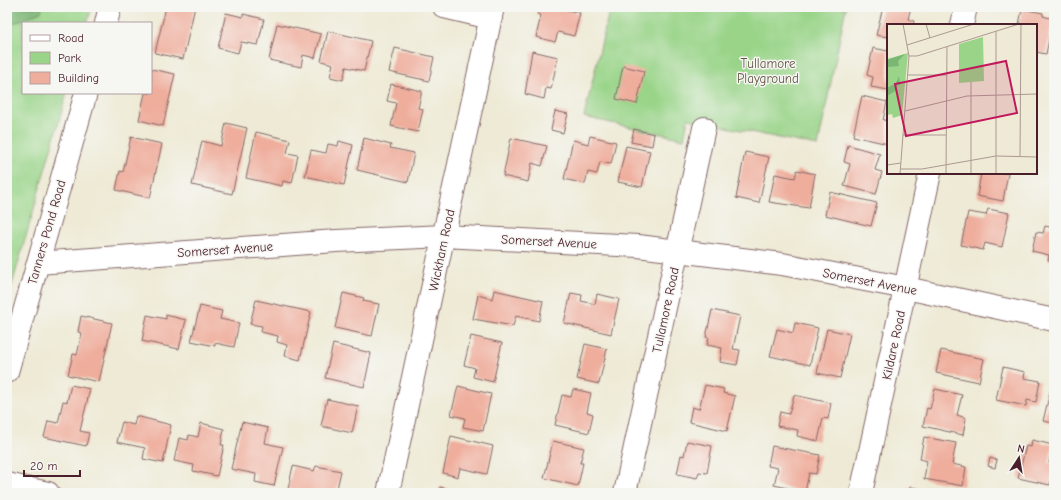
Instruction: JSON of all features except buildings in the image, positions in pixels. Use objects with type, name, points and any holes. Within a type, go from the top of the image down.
[{"type":"street","points":[[106,22],[110,7]]},
{"type":"street","points":[[444,7],[492,12]]},
{"type":"street","points":[[962,24],[966,7]]},
{"type":"street","name":"Wickham Road","points":[[388,493],[492,12]]},
{"type":"street","name":"Tanners Pond Road","points":[[7,372],[86,94]]},
{"type":"street","name":"Tullamore Road","points":[[625,493],[704,128]]},
{"type":"street","name":"Kildare Road","points":[[861,493],[930,174]]},
{"type":"street","name":"Somerset Avenue","points":[[38,264],[336,241],[444,236],[630,245],[782,264],[906,288],[1054,320]]},
{"type":"street","points":[[7,484],[48,493]]},
{"type":"green space","points":[[7,7],[92,7],[87,22],[22,22],[22,94],[67,94],[8,299]]},
{"type":"green space","points":[[7,7],[42,7],[41,12],[7,26]]},
{"type":"green space","name":"Tullamore Playground","points":[[610,7],[846,7],[818,146],[688,119],[684,139],[584,117]]}]
